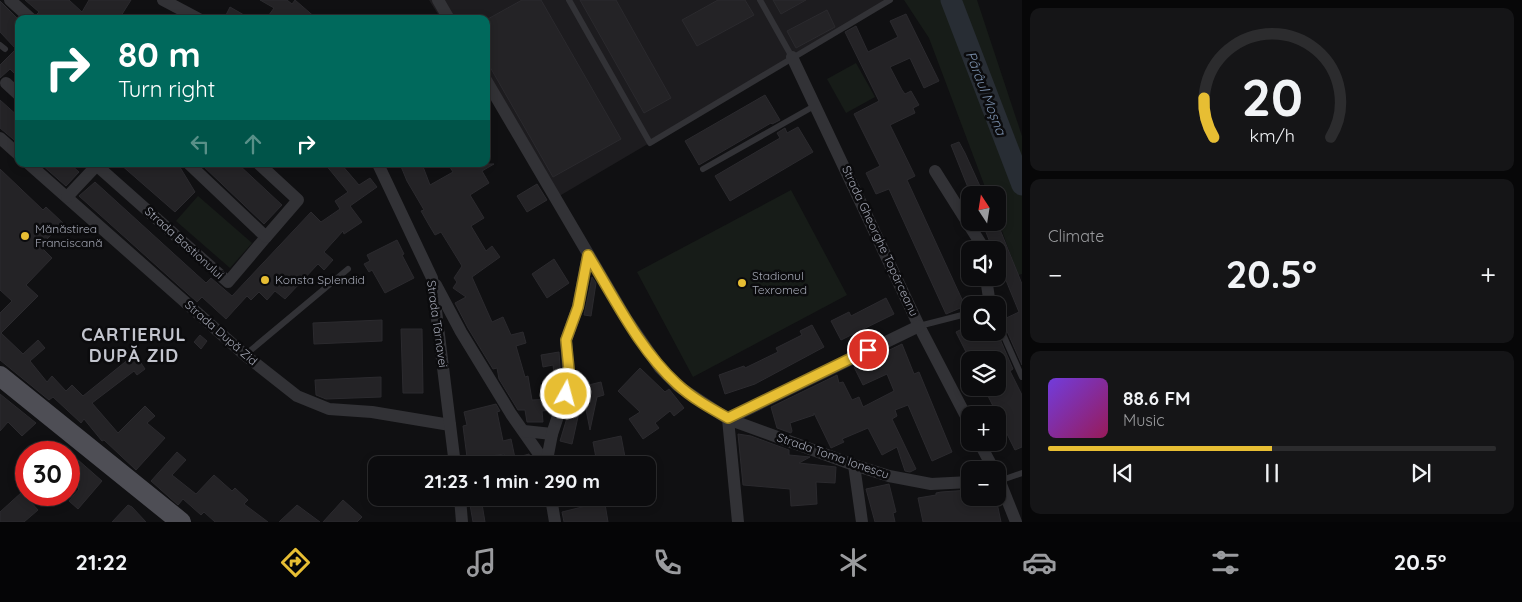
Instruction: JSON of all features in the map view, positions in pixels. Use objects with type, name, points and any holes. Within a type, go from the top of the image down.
[{"type":"main road","points":[[0,376],[181,522]]},
{"type":"street","points":[[10,0],[27,15]]},
{"type":"street","points":[[163,0],[191,15]]},
{"type":"street","points":[[438,0],[447,15]]},
{"type":"street","name":"Strada Gheorghe Topârceanu","points":[[792,57],[919,326],[961,407]]},
{"type":"street","points":[[6,83],[15,91]]},
{"type":"street","name":"Strada Toma Ionescu","points":[[490,87],[627,320],[660,368],[678,386],[728,418],[854,465],[888,476],[931,484],[961,482]]},
{"type":"street","points":[[0,138],[15,151]]},
{"type":"street","name":"Strada După Zid","points":[[32,167],[245,355],[297,396],[329,409],[372,412],[450,425]]},
{"type":"street","name":"Strada Bastionului","points":[[67,197],[94,167]]},
{"type":"street","name":"Strada Bastionului","points":[[100,167],[228,282],[298,200],[262,167]]},
{"type":"street","points":[[192,167],[266,237]]},
{"type":"street","name":"Strada Târnavei","points":[[379,167],[432,278],[454,456]]},
{"type":"street","points":[[935,171],[979,241]]},
{"type":"street","points":[[548,456],[552,434],[568,383],[566,340],[578,307],[588,255]]},
{"type":"street","points":[[432,278],[461,332],[511,414],[541,456]]},
{"type":"street","points":[[738,522],[728,418],[919,326]]},
{"type":"street","points":[[524,431],[552,434]]},
{"type":"street","points":[[854,465],[862,522]]},
{"type":"street","points":[[1006,498],[1016,522]]},
{"type":"street","points":[[461,506],[462,522]]},
{"type":"street","points":[[552,506],[555,522]]},
{"type":"lane","points":[[569,0],[650,143],[890,0]]},
{"type":"lane","points":[[760,0],[792,57]]},
{"type":"lane","points":[[703,169],[816,105]]},
{"type":"lane","points":[[245,355],[348,269]]},
{"type":"lane","points":[[919,326],[961,315]]},
{"type":"lane","points":[[1006,341],[1022,377]]},
{"type":"lane","points":[[1006,476],[1022,473]]},
{"type":"shaded area","points":[[429,0],[892,0],[556,198],[490,95],[490,15],[438,15]]},
{"type":"shaded area","points":[[904,0],[977,0],[1022,136],[1022,185],[1001,133],[1022,190],[1022,274],[1018,275],[1002,231],[1006,231],[1006,186],[985,186],[929,38]]},
{"type":"shaded area","points":[[856,63],[875,97],[846,113],[827,79]]},
{"type":"shaded area","name":"Stadionul Texromed","points":[[791,190],[847,295],[693,377],[637,272]]},
{"type":"shaded area","points":[[198,196],[252,243],[230,268],[176,221]]},
{"type":"building","points":[[25,0],[69,0],[82,12],[89,0],[131,0],[122,15],[38,15],[39,12]]},
{"type":"building","points":[[260,0],[287,0],[292,4],[295,0],[312,15],[269,15],[274,8]]},
{"type":"building","points":[[522,0],[541,0],[621,139],[553,177],[490,67],[490,18]]},
{"type":"building","points":[[580,0],[616,0],[671,98],[644,113]]},
{"type":"building","points":[[718,0],[745,0],[754,15],[697,46],[682,20]]},
{"type":"building","points":[[773,0],[806,0],[781,14]]},
{"type":"building","points":[[0,1],[15,16],[15,48],[0,32]]},
{"type":"building","points":[[230,7],[244,15],[226,15]]},
{"type":"building","points":[[827,10],[835,27],[796,48],[787,31]]},
{"type":"building","points":[[906,14],[939,81],[924,88],[910,58],[890,67],[905,94],[911,91],[919,105],[913,108],[915,113],[890,125],[915,176],[907,180],[961,297],[961,308],[946,314],[889,189],[876,194],[866,173],[880,166],[854,114],[879,101],[845,32],[856,26],[868,52],[898,37],[890,21]]},
{"type":"building","points":[[15,50],[15,74],[10,69],[0,78],[0,65]]},
{"type":"building","points":[[765,95],[780,120],[771,123],[699,165],[685,141]]},
{"type":"building","points":[[0,100],[15,113],[15,141],[0,128]]},
{"type":"building","points":[[798,127],[813,152],[730,201],[715,176],[780,138],[777,133],[785,128],[787,133]]},
{"type":"building","points":[[959,142],[980,186],[967,186],[951,145]]},
{"type":"building","points":[[44,167],[73,167],[79,172],[66,186]]},
{"type":"building","points":[[123,167],[180,167],[195,192],[175,212]]},
{"type":"building","points":[[204,167],[241,167],[282,205],[264,224]]},
{"type":"building","points":[[327,167],[344,167],[359,185],[370,178],[377,187],[350,206],[362,222],[344,234],[343,231],[324,252],[333,260],[324,270],[318,264],[285,299],[275,291],[267,300],[259,292],[251,300],[247,296],[226,319],[202,297],[197,302],[79,196],[95,182],[206,283],[211,278],[232,296],[311,212],[321,222],[340,209],[335,201],[348,192]]},
{"type":"building","points":[[401,167],[423,167],[430,185],[453,172],[450,167],[489,167],[482,171],[489,183],[470,195],[484,218],[471,226],[486,251],[492,246],[500,257],[472,277],[492,322],[503,317],[511,335],[523,332],[526,343],[516,346],[525,377],[528,376],[532,400],[552,399],[551,410],[542,411],[543,422],[527,422],[525,410],[518,410],[499,379],[497,368],[493,369],[468,328],[455,303],[466,297],[453,288],[457,282],[454,278],[462,266],[441,232],[435,235],[421,211],[424,210]]},
{"type":"building","points":[[0,169],[43,210],[46,207],[63,223],[40,246],[52,258],[26,285],[38,296],[1,333],[23,354],[38,340],[45,348],[30,361],[47,382],[52,376],[66,391],[72,385],[83,396],[135,354],[145,369],[137,375],[134,371],[92,403],[118,433],[145,406],[155,416],[147,423],[165,438],[136,470],[104,440],[102,441],[84,419],[81,423],[53,397],[49,400],[0,360],[0,313],[12,301],[0,290]]},
{"type":"building","points":[[537,184],[547,200],[527,212],[517,196]]},
{"type":"building","points":[[986,231],[1001,231],[1005,241],[989,241]]},
{"type":"building","points":[[397,240],[404,254],[402,255],[414,278],[385,293],[372,270],[369,272],[364,264],[370,261],[367,255]]},
{"type":"building","points":[[1006,244],[1022,284],[1022,365],[1006,329],[1006,318],[1019,312],[1006,280]]},
{"type":"building","points":[[554,259],[569,283],[547,298],[532,274]]},
{"type":"building","points":[[592,277],[596,283],[591,316],[584,315]]},
{"type":"building","points":[[886,298],[894,314],[841,340],[831,321],[849,312],[851,316]]},
{"type":"building","points":[[382,320],[382,341],[314,344],[313,323]]},
{"type":"building","points":[[812,325],[824,347],[755,384],[725,394],[719,375],[744,366],[745,368],[778,352],[776,348],[802,335],[800,331]]},
{"type":"building","points":[[401,329],[422,329],[423,393],[403,393]]},
{"type":"building","points":[[961,330],[961,341],[1001,341],[1005,351],[966,351],[956,332]]},
{"type":"building","points":[[200,335],[207,341],[201,349],[194,342]]},
{"type":"building","points":[[902,344],[914,374],[919,372],[952,452],[932,461],[908,405],[895,410],[897,416],[892,419],[916,469],[910,472],[905,471],[897,447],[882,455],[868,428],[842,439],[844,442],[831,448],[814,413],[814,415],[790,423],[791,433],[777,428],[771,407],[837,375],[839,383],[843,382],[852,400],[859,397],[863,407],[894,391],[887,374],[863,385],[854,367]]},
{"type":"building","points":[[559,352],[561,380],[555,381],[553,365],[543,367],[541,355]]},
{"type":"building","points":[[1006,353],[1013,369],[1010,371],[1022,395],[1022,447],[1015,450],[1006,432],[1006,406],[993,406],[988,396],[1006,396]]},
{"type":"building","points":[[640,368],[665,392],[669,389],[684,408],[674,416],[670,411],[655,423],[659,428],[643,439],[629,419],[640,412],[618,391]]},
{"type":"building","points":[[381,377],[381,397],[326,399],[316,395],[315,380]]},
{"type":"building","points":[[601,382],[604,395],[597,397],[590,430],[583,394],[572,444],[560,441],[576,388]]},
{"type":"building","points":[[0,394],[36,423],[22,436],[8,422],[0,431]]},
{"type":"building","points":[[496,404],[500,411],[497,412],[503,441],[511,439],[515,456],[505,456],[504,454],[467,456],[463,426],[467,425],[464,412]]},
{"type":"building","points":[[738,434],[751,436],[789,450],[789,455],[810,457],[799,463],[836,467],[835,483],[816,482],[817,504],[791,506],[790,489],[743,485]]},
{"type":"building","points":[[621,436],[625,456],[596,456],[593,442]]},
{"type":"building","points":[[177,452],[186,460],[172,475],[196,494],[214,475],[232,491],[235,488],[248,500],[244,504],[268,522],[215,522],[204,512],[201,515],[183,499],[178,505],[151,481]]},
{"type":"building","points":[[80,462],[102,481],[78,509],[75,506],[80,506]]},
{"type":"building","points":[[889,484],[896,512],[893,513],[895,522],[875,522],[866,489]]},
{"type":"building","points":[[961,491],[961,506],[998,506],[1001,522],[923,522],[918,498],[936,495],[936,493]]},
{"type":"building","points":[[15,498],[15,506],[34,506],[38,510],[24,522],[0,522],[0,512]]},
{"type":"building","points":[[343,500],[362,517],[357,522],[323,522]]},
{"type":"building","points":[[128,505],[132,507],[146,522],[112,522]]},
{"type":"building","points":[[297,505],[320,522],[279,522]]},
{"type":"building","points":[[470,506],[482,506],[485,522],[473,522]]},
{"type":"building","points":[[586,506],[605,506],[608,522],[564,522],[562,512]]},
{"type":"waterway","name":"Pârâul Moșna","points":[[951,0],[1022,185]]},
{"type":"place","name":"Mănăstirea Franciscană","points":[[25,236]]},
{"type":"place","name":"Konsta Splendid","points":[[265,280]]},
{"type":"place","name":"Stadionul Texromed","points":[[742,283]]},
{"type":"district","name":"CARTIERUL DUPĂ ZID","points":[[134,345]]},
{"type":"route","points":[[566,394],[569,370],[566,340],[569,327],[578,307],[588,255],[627,320],[660,368],[678,386],[701,403],[728,418],[766,402],[868,350]]}]
